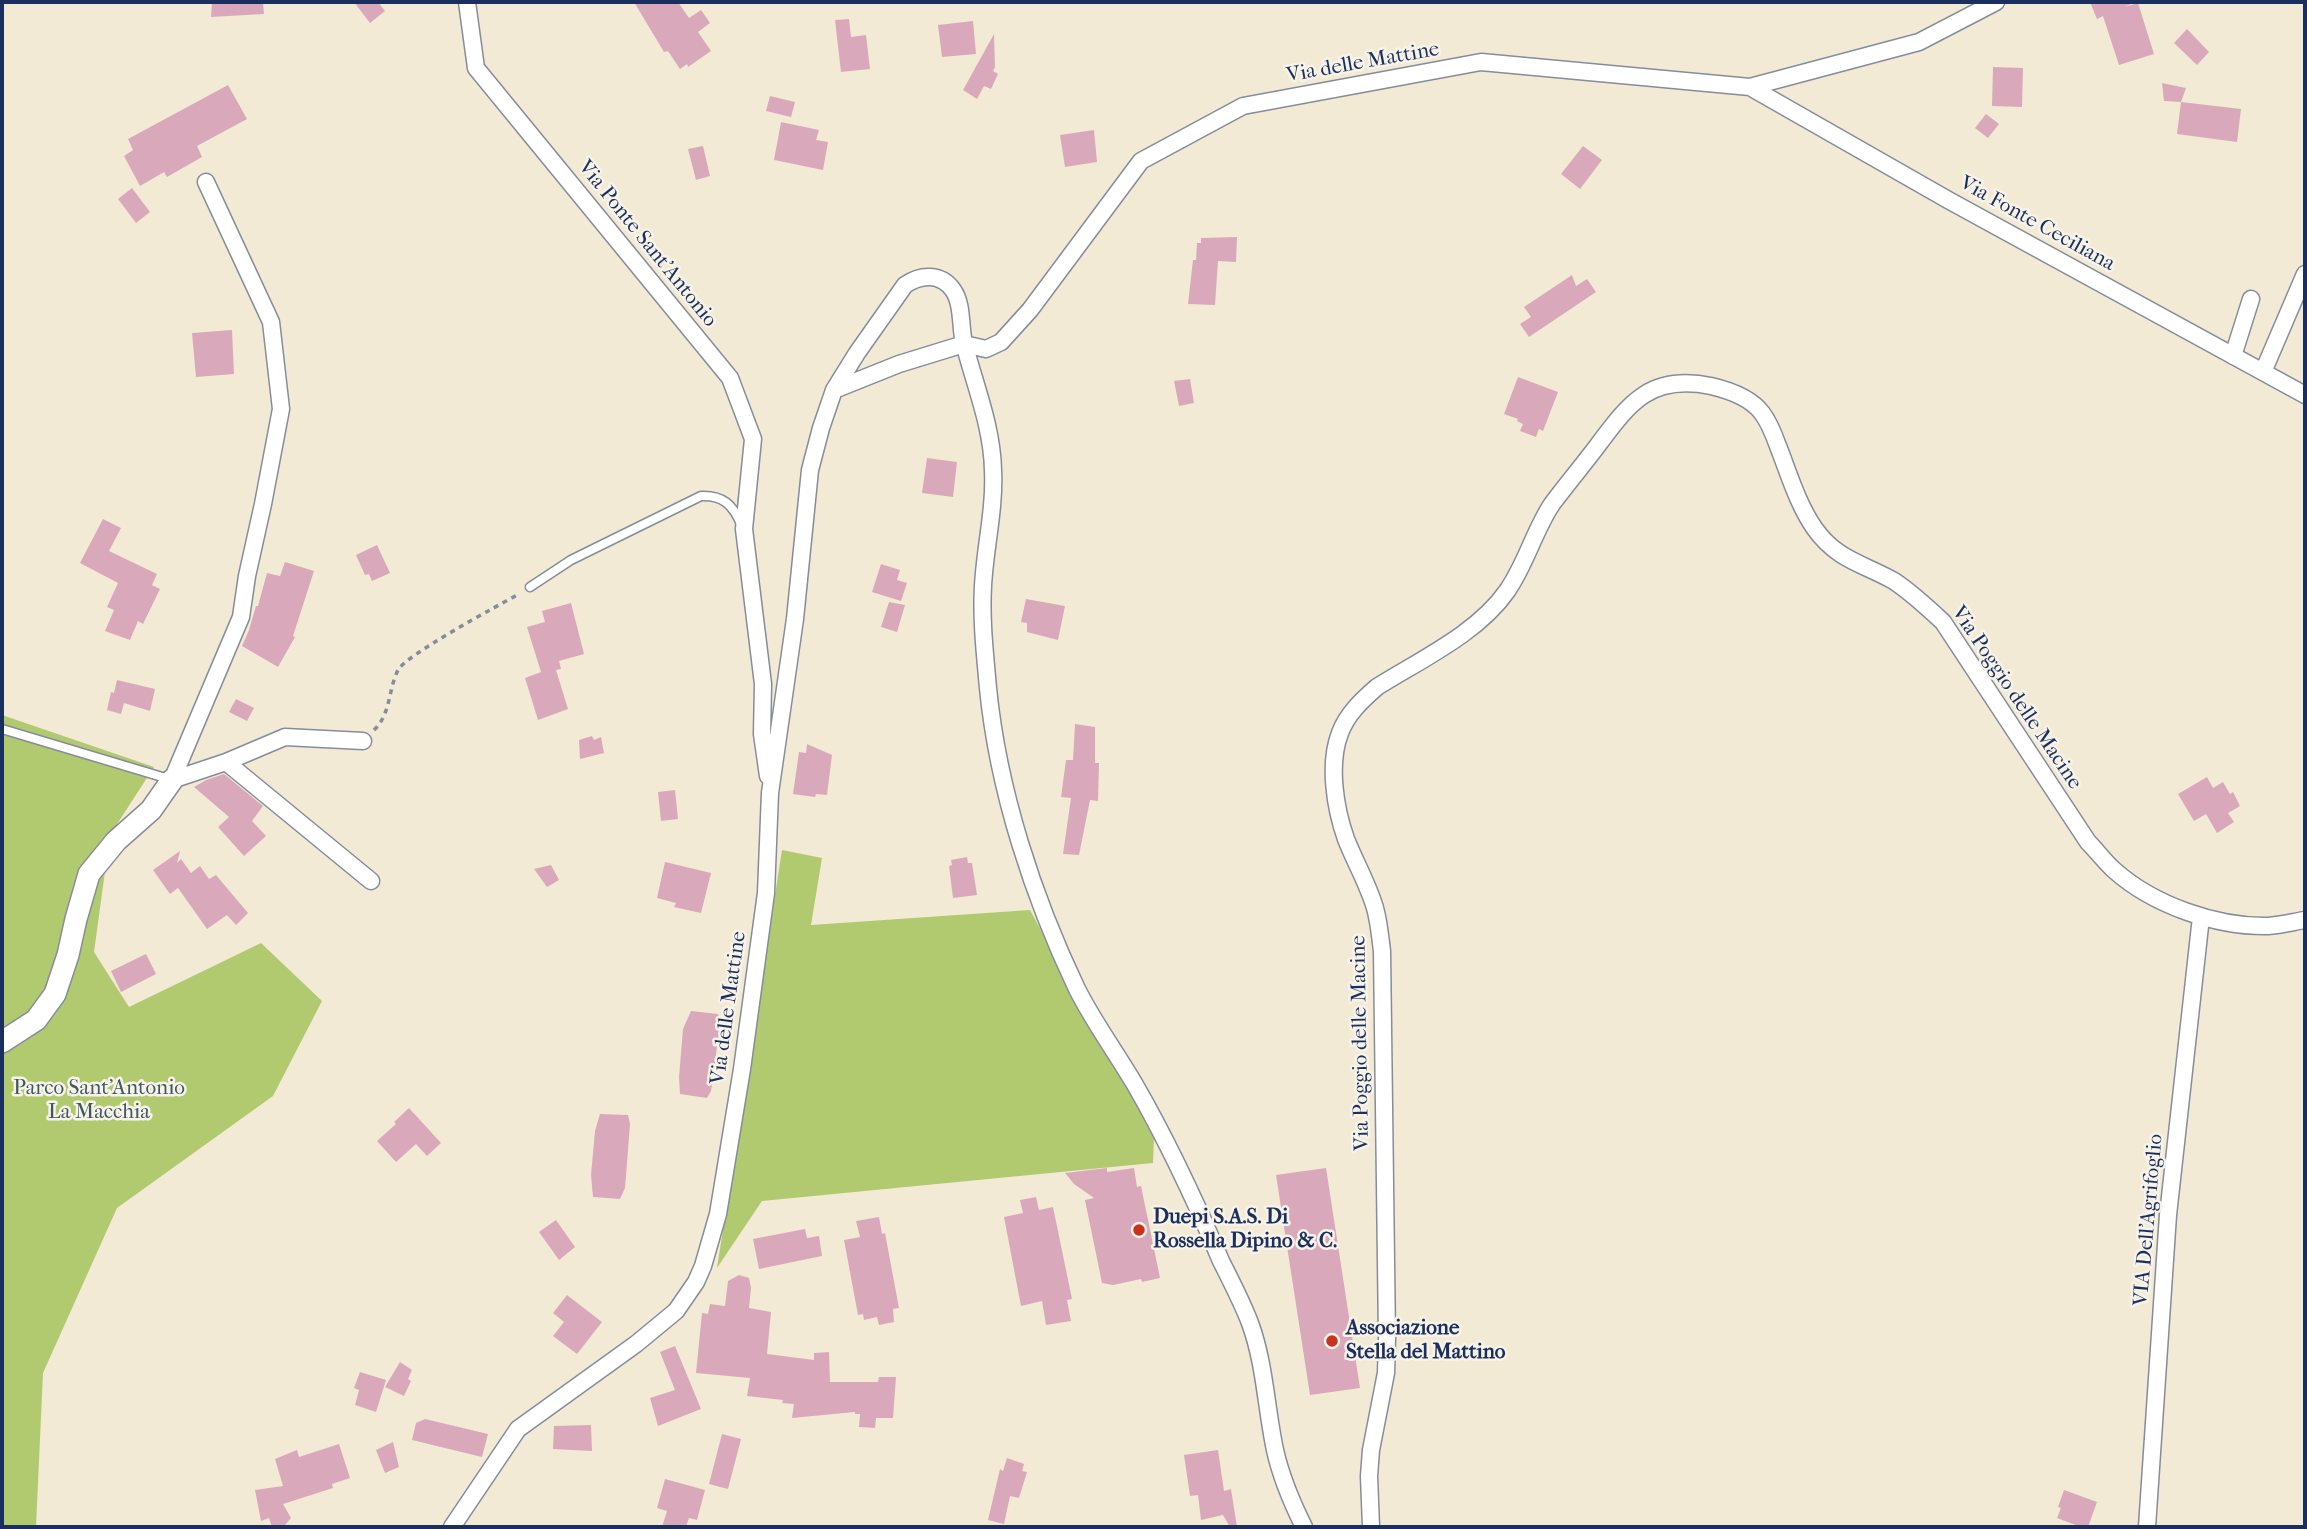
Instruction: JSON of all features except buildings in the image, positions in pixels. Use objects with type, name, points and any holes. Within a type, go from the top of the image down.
[{"type":"street","name":"Via Ponte Sant'Antonio","points":[[467,2],[476,68],[730,378],[753,439],[744,529],[763,684],[762,734],[770,793]]},
{"type":"street","name":"Via delle Mattine","points":[[834,390],[964,341],[986,349],[1000,342],[1030,310],[1141,161],[1243,106],[1481,62],[1750,87],[1919,42],[1996,2]]},
{"type":"street","name":"Via Fonte Ceciliana","points":[[1750,87],[1951,201],[2305,395]]},
{"type":"street","points":[[2,1042],[36,1020],[55,994],[89,874],[116,841],[151,810],[172,780],[241,617],[281,409],[271,322],[206,182]]},
{"type":"street","points":[[2263,372],[2305,274]]},
{"type":"street","name":"Via delle Mattine","points":[[452,1527],[518,1429],[636,1344],[676,1311],[696,1282],[718,1214],[742,1069],[766,893],[770,793],[796,619],[810,470],[821,428],[834,390],[905,285],[914,279],[935,277],[952,288],[957,297],[964,341]]},
{"type":"street","points":[[2233,356],[2250,299]]},
{"type":"street","points":[[964,341],[986,415],[991,442],[992,513],[983,583],[982,622],[990,702],[1018,833],[1038,899],[1079,992],[1136,1086],[1195,1198],[1250,1322],[1260,1355],[1276,1452],[1292,1502],[1304,1527]]},
{"type":"street","name":"Via Poggio delle Macine","points":[[1371,1527],[1371,1451],[1386,1373],[1387,1339],[1382,950],[1376,909],[1362,870],[1342,828],[1336,796],[1335,752],[1340,732],[1351,712],[1363,699],[1377,687],[1473,627],[1493,608],[1507,591],[1552,504],[1626,408],[1645,393],[1660,386],[1699,384],[1736,394],[1762,413],[1804,511],[1815,530],[1850,561],[1892,580],[1917,597],[1942,622],[2081,832],[2113,869],[2152,895],[2201,917],[2239,925],[2269,926],[2305,920]]},
{"type":"street","points":[[172,780],[226,762],[285,737],[362,741]]},
{"type":"street","points":[[226,762],[371,881]]},
{"type":"street","name":"VIA Dell'Agrifoglio","points":[[2147,1527],[2168,1215],[2201,917]]},
{"type":"lane","name":"Via Ponte Sant'Antonio","points":[[530,587],[571,560],[701,496],[726,500],[736,511],[744,529]]},
{"type":"lane","points":[[2,729],[172,780]]},
{"type":"path","points":[[362,741],[382,722],[399,667],[447,635],[530,587]]},
{"type":"green space","name":"Parco Sant'Antonio La Macchia","points":[[2,715],[154,767],[110,835],[94,952],[129,1007],[261,943],[322,1001],[273,1096],[117,1208],[43,1373],[36,1527],[2,1527]]},
{"type":"green space","points":[[782,850],[822,858],[811,925],[1030,910],[1154,1138],[1153,1163],[762,1201],[717,1268]]},
{"type":"place","name":"Duepi S.A.S. Di Rossella Dipino & C.","points":[[1139,1230]]},
{"type":"place","name":"Associazione Stella del Mattino","points":[[1332,1341]]}]
